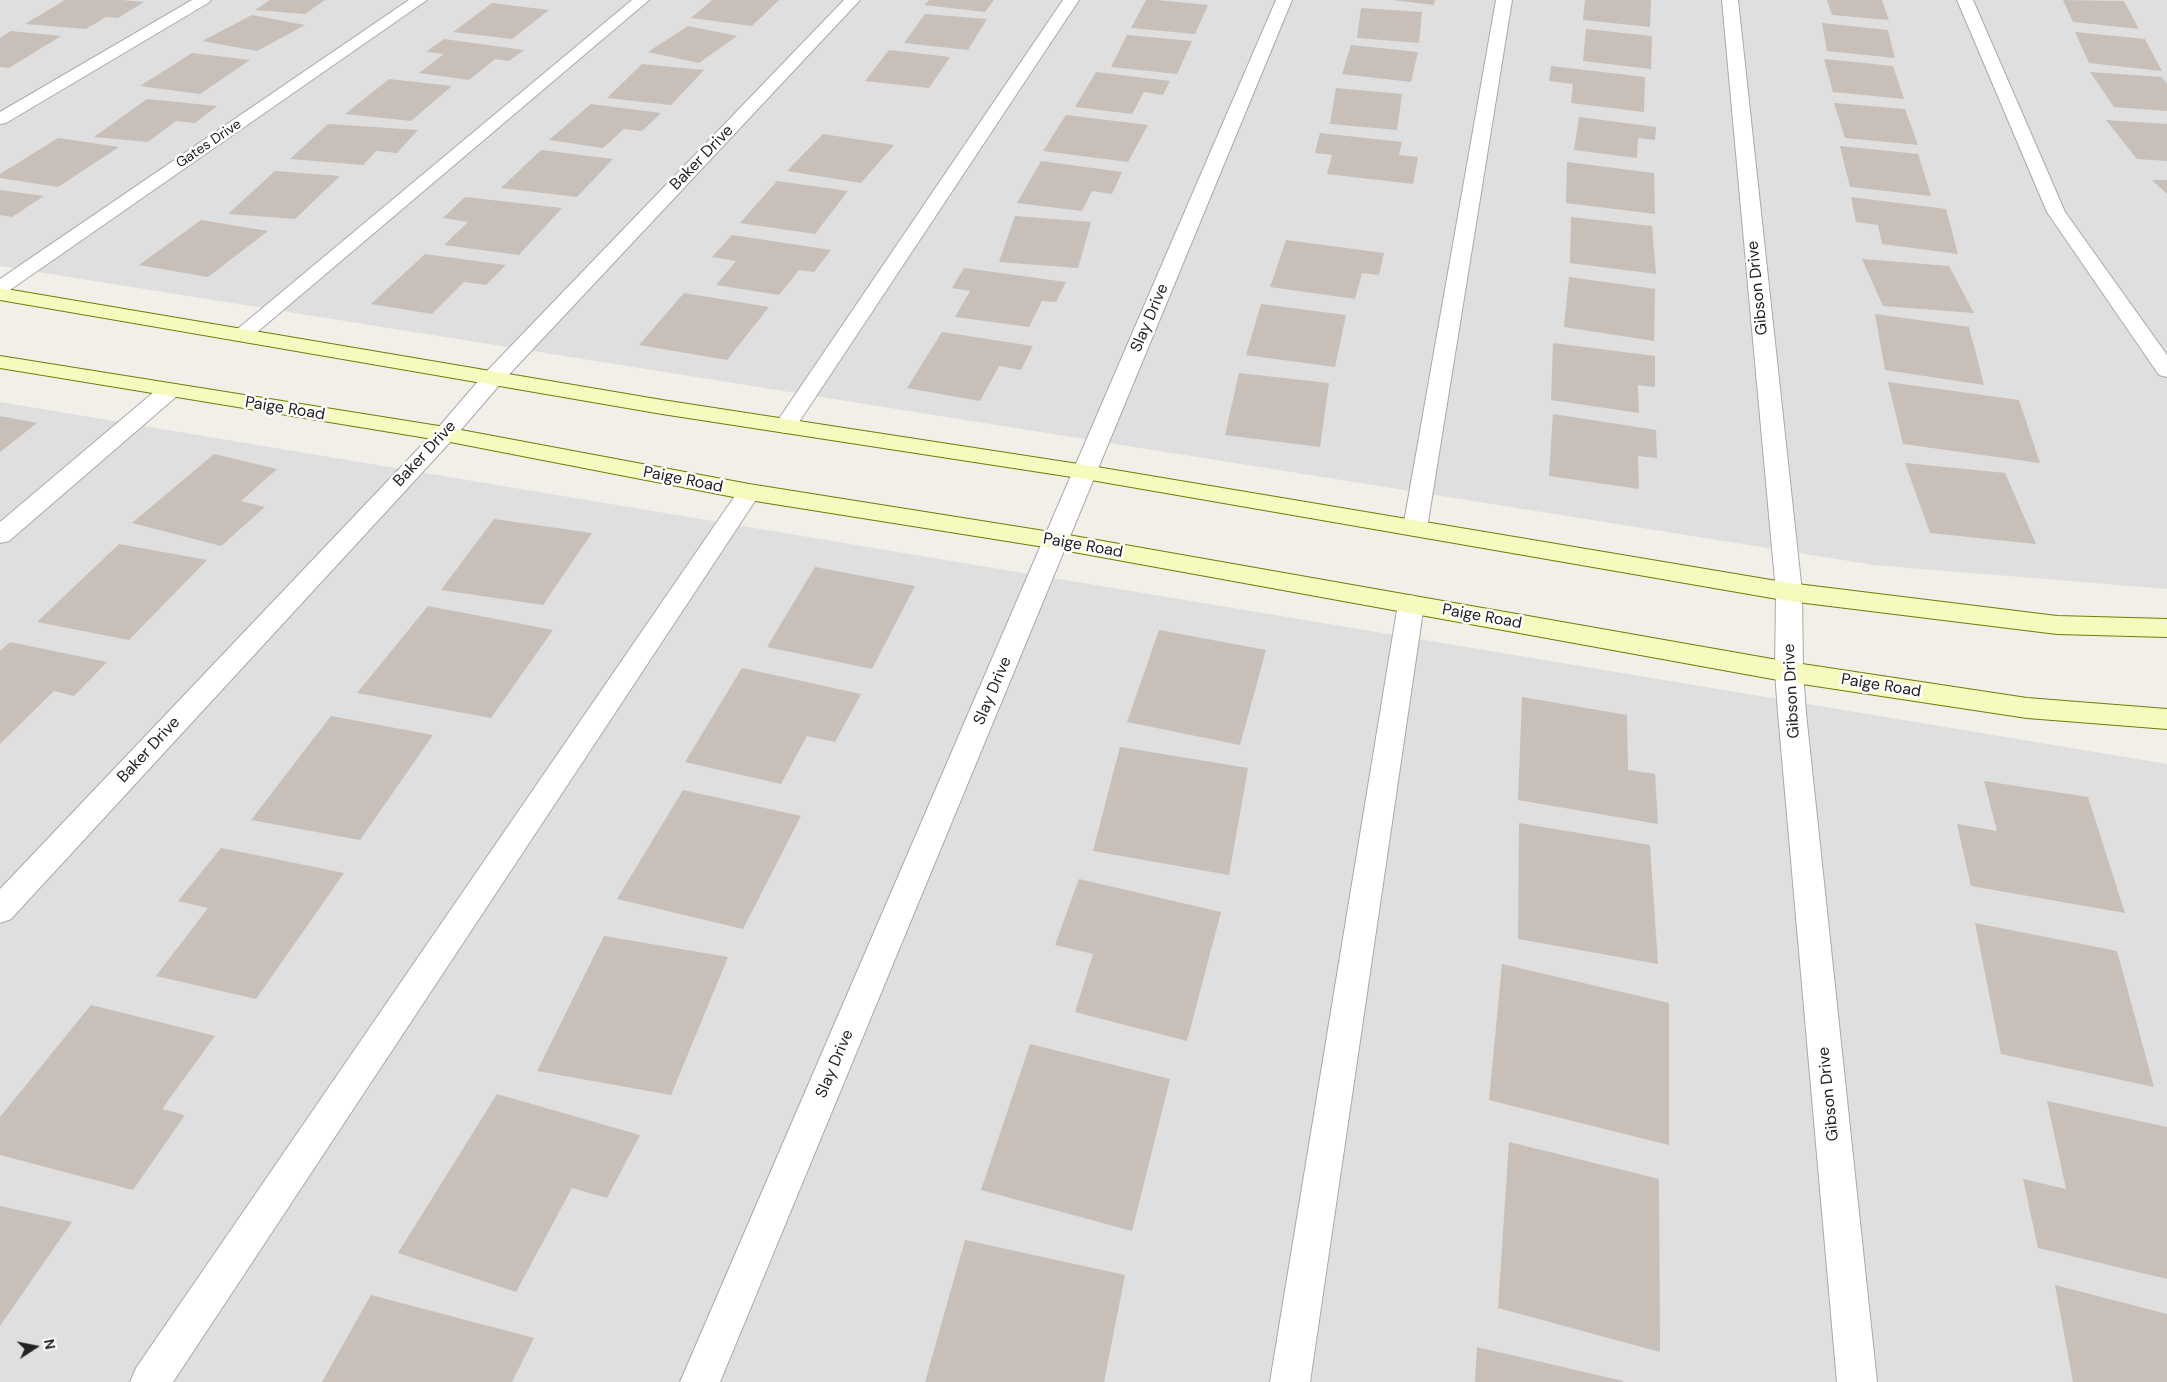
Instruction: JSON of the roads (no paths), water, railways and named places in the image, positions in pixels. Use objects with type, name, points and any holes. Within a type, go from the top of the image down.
[{"type":"main road","points":[[0,294],[662,407],[1085,472],[1789,592],[2057,624],[2167,628]]},
{"type":"main road","name":"Paige Road","points":[[0,362],[169,391],[445,434],[749,492],[1057,541],[1789,672],[2027,708],[2167,719]]},
{"type":"street","points":[[0,119],[203,0]]},
{"type":"street","name":"Gates Drive","points":[[0,288],[419,0]]},
{"type":"street","points":[[242,334],[642,0]]},
{"type":"street","name":"Baker Drive","points":[[0,910],[445,434],[494,377],[852,0]]},
{"type":"street","points":[[785,426],[1071,0]]},
{"type":"street","name":"Slay Drive","points":[[700,1382],[1284,0]]},
{"type":"street","points":[[1415,528],[1504,0]]},
{"type":"street","name":"Gibson Drive","points":[[1730,0],[1789,592],[1789,672],[1857,1382]]},
{"type":"street","points":[[1965,0],[2056,212],[2167,370]]},
{"type":"street","points":[[0,535],[169,391]]},
{"type":"street","points":[[150,1382],[749,492]]},
{"type":"street","points":[[1290,1382],[1411,604]]}]
